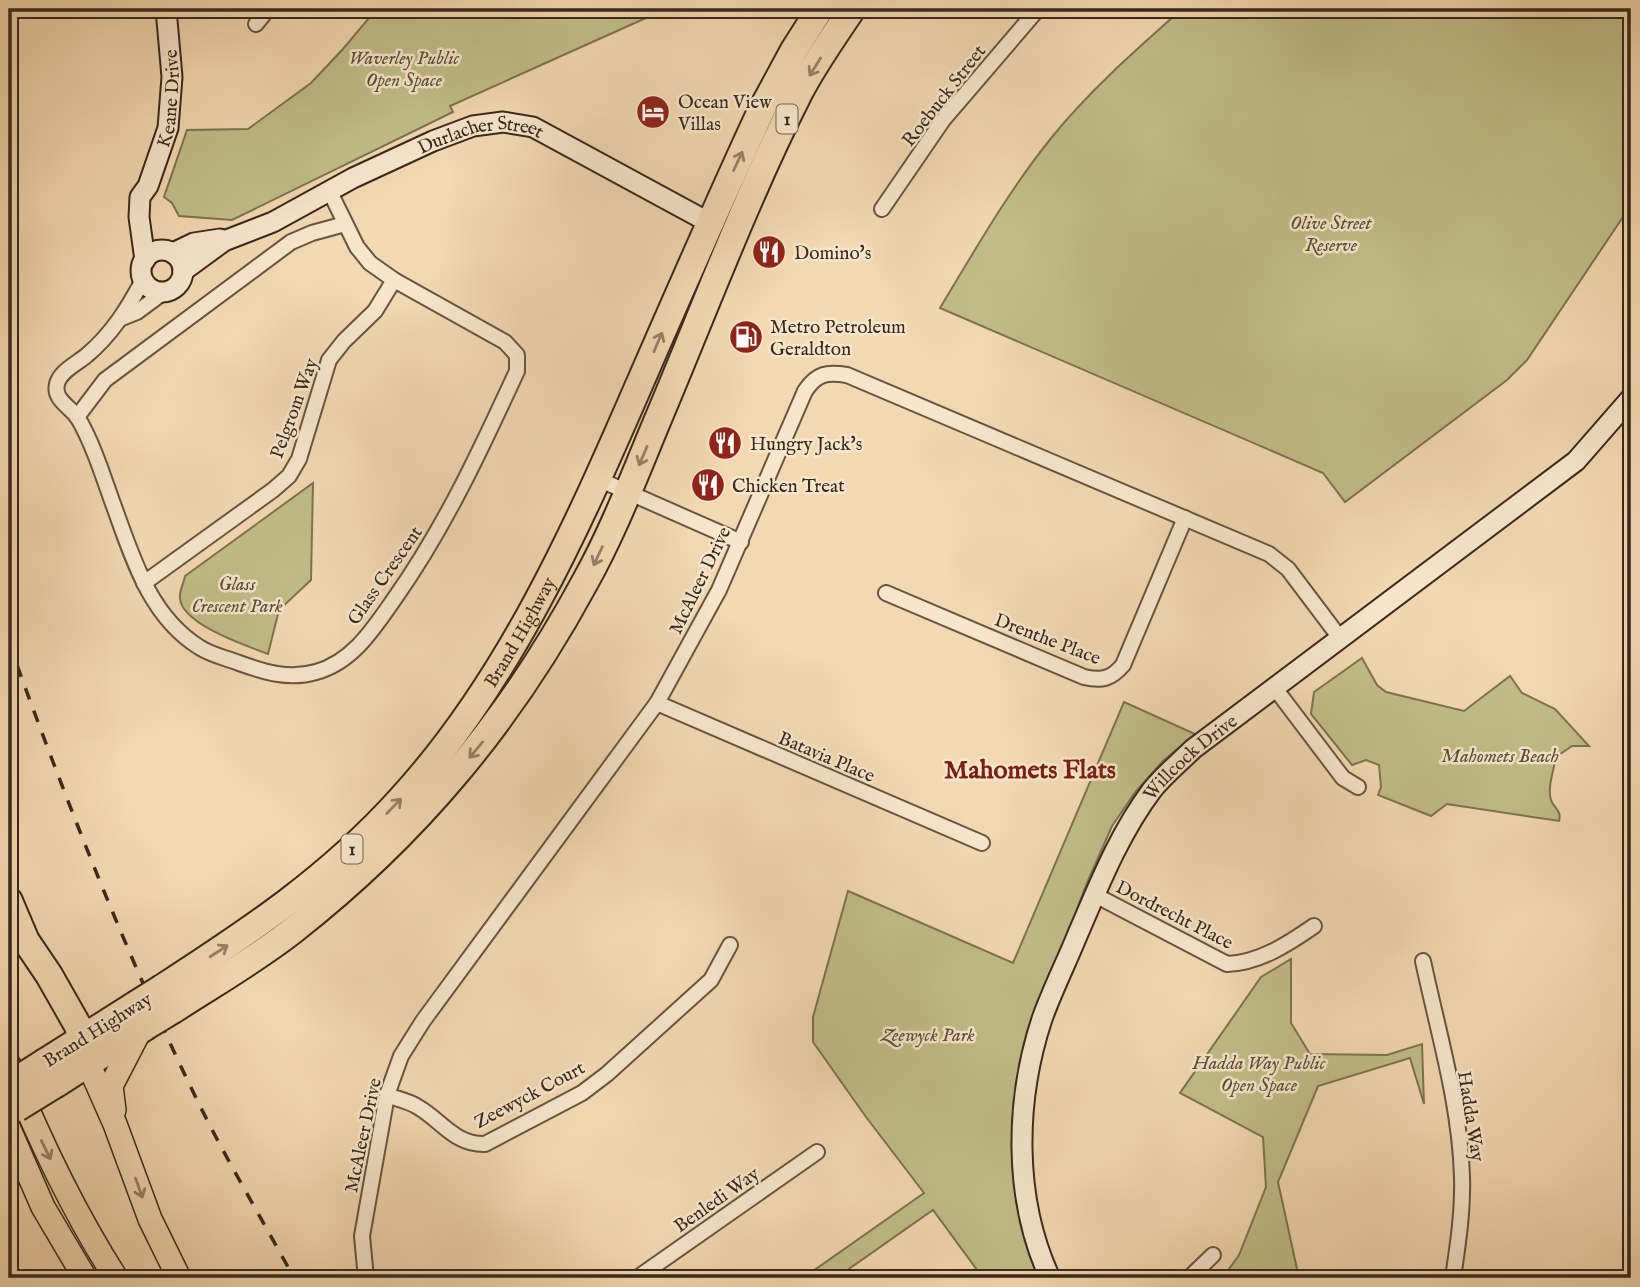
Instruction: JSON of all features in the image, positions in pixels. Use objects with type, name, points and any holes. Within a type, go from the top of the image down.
[{"type":"highway","name":"Brand Highway","points":[[168,999],[348,854],[402,798],[457,730],[499,666],[569,542],[761,111],[820,9]]},
{"type":"highway","name":"Brand Highway","points":[[168,999],[289,933],[373,863],[424,813],[493,730],[518,695],[586,582],[627,494],[734,236],[801,89],[852,9]]},
{"type":"highway","points":[[9,901],[26,940],[49,975],[85,1050]]},
{"type":"highway","points":[[49,975],[92,1011],[104,1017],[135,1019]]},
{"type":"highway","name":"1","points":[[135,1019],[168,999]]},
{"type":"highway","name":"Brand Highway","points":[[85,1050],[135,1019]]},
{"type":"highway","name":"1","points":[[9,1114],[50,1073],[85,1050]]},
{"type":"highway","name":"Brand Highway","points":[[9,1085],[50,1073]]},
{"type":"main road","points":[[115,1124],[111,1086],[135,1019]]},
{"type":"main road","points":[[85,1050],[150,1219],[179,1278]]},
{"type":"main road","points":[[9,1065],[33,1123],[86,1230],[116,1278]]},
{"type":"main road","points":[[9,1129],[43,1207],[85,1278]]},
{"type":"street","name":"Keane Drive","points":[[161,255],[149,211],[151,199],[148,186],[168,128],[172,77],[166,9]]},
{"type":"street","points":[[256,24],[268,9]]},
{"type":"street","name":"Roebuck Street","points":[[883,209],[943,120],[1038,9]]},
{"type":"street","name":"Durlacher Street","points":[[183,271],[224,241],[273,222],[328,190],[433,141],[473,126],[503,122],[533,127],[734,236]]},
{"type":"street","name":"Glass Crescent","points":[[122,318],[89,354],[62,375],[57,383],[57,393],[77,417],[91,444],[144,583],[156,606],[173,626],[201,649],[261,671],[291,676],[317,672],[345,658],[369,634],[421,561],[464,485],[517,371],[517,355],[505,342],[370,263],[357,247],[328,190]]},
{"type":"street","points":[[77,417],[105,380],[291,242],[345,224]]},
{"type":"street","name":"Durlacher Street","points":[[161,255],[194,243],[218,239],[224,241]]},
{"type":"street","points":[[161,255],[180,261],[183,271],[178,285],[137,312],[122,318],[143,280],[142,270],[161,255]]},
{"type":"street","name":"Pelgrom Way","points":[[144,583],[289,476],[299,459],[329,360],[375,311],[394,279]]},
{"type":"street","points":[[143,280],[154,291],[164,292]]},
{"type":"street","name":"McAleer Drive","points":[[366,1278],[362,1236],[387,1095],[401,1056],[423,1021],[657,703],[719,590],[805,391],[814,378],[828,373],[847,375],[1269,554],[1288,569],[1340,638]]},
{"type":"street","name":"Willcock Drive","points":[[1050,1278],[1035,1236],[1024,1186],[1022,1128],[1027,1074],[1043,1018],[1120,838],[1154,788],[1193,748],[1576,461],[1631,398]]},
{"type":"street","points":[[598,479],[741,542]]},
{"type":"street","name":"Drenthe Place","points":[[887,593],[1084,677],[1099,680],[1113,676],[1123,665],[1185,518]]},
{"type":"street","points":[[1274,687],[1343,778],[1358,787]]},
{"type":"street","name":"Batavia Place","points":[[657,703],[982,844]]},
{"type":"street","name":"Dordrecht Place","points":[[1095,895],[1227,964],[1247,963],[1292,941],[1314,926]]},
{"type":"street","name":"Zeewyck Court","points":[[387,1095],[417,1106],[458,1138],[471,1144],[485,1144],[582,1093],[607,1074],[710,980],[730,945]]},
{"type":"street","name":"Hadda Way","points":[[1423,961],[1459,1139],[1462,1217],[1453,1278]]},
{"type":"street","name":"Benledi Way","points":[[637,1278],[817,1152]]},
{"type":"street","points":[[1189,1278],[1213,1255]]},
{"type":"green space","name":"Waverley Public Open Space","points":[[373,9],[666,9],[450,106],[453,112],[232,220],[179,216],[172,203],[164,197],[187,130],[248,129],[311,83],[369,18]]},
{"type":"green space","name":"Olive Street Reserve","points":[[1182,9],[1631,9],[1631,205],[1527,360],[1507,380],[1345,502],[1323,473],[940,308],[1007,199],[1052,137],[1098,86]]},
{"type":"green space","name":"Glass Crescent Park","points":[[313,483],[311,580],[279,610],[268,654],[216,633],[191,617],[183,608],[180,598],[185,576]]},
{"type":"green space","name":"Mahomets Beach","points":[[1362,658],[1377,685],[1386,692],[1464,711],[1510,676],[1522,693],[1555,709],[1589,746],[1572,746],[1556,757],[1550,795],[1559,814],[1559,821],[1447,804],[1431,816],[1378,795],[1381,787],[1379,765],[1366,760],[1352,765],[1311,714],[1314,692]]},
{"type":"green space","name":"Zeewyck Park","points":[[1124,702],[1195,734],[1163,761],[1136,791],[1112,826],[1087,883],[1029,1037],[1022,1071],[1040,1278],[983,1278],[933,1210],[836,1278],[803,1278],[924,1193],[813,1042],[813,1017],[848,891],[1013,963]]},
{"type":"green space","name":"Hadda Way Public Open Space","points":[[1291,959],[1291,1023],[1310,1054],[1387,1055],[1422,1044],[1424,1104],[1410,1058],[1318,1086],[1278,1182],[1299,1278],[1226,1278],[1224,1276],[1239,1255],[1266,1187],[1263,1137],[1180,1093],[1261,977]]},
{"type":"railway","points":[[9,643],[74,817],[145,988],[208,1123],[294,1278]]},
{"type":"place","name":"Ocean View Villas","points":[[653,112]]},
{"type":"place","name":"Domino's","points":[[769,252]]},
{"type":"place","name":"Metro Petroleum Geraldton","points":[[746,337]]},
{"type":"place","name":"Hungry Jack's","points":[[725,443]]},
{"type":"place","name":"Chicken Treat","points":[[708,485]]},
{"type":"district","name":"Mahomets Flats","points":[[1030,769]]}]
